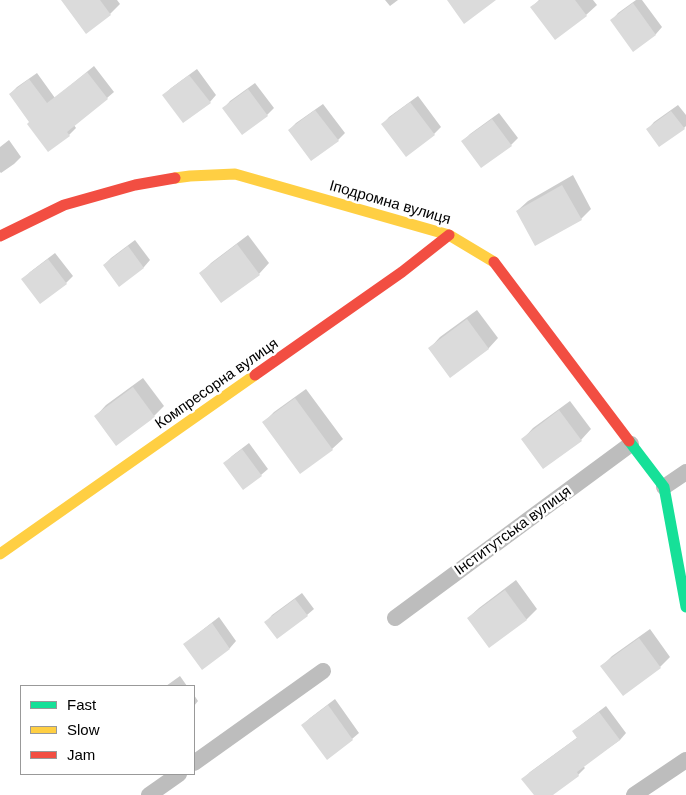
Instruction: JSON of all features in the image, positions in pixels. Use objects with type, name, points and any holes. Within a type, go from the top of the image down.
[{"type":"street","name":"Іподромна вулиця","points":[[0,236],[64,205],[135,185],[190,176],[235,174],[448,235],[493,261],[664,488],[686,608]]},
{"type":"street","name":"Компресорна вулиця","points":[[0,554],[402,272],[448,235]]},
{"type":"street","name":"Інститутська вулиця","points":[[395,618],[631,444]]},
{"type":"street","points":[[664,488],[686,472]]},
{"type":"street","points":[[195,762],[323,671]]},
{"type":"street","points":[[634,795],[686,760]]},
{"type":"street","points":[[149,795],[178,775]]},
{"type":"building","points":[[61,0],[100,0],[111,15],[86,34]]},
{"type":"building","points":[[447,0],[496,0],[464,24]]},
{"type":"building","points":[[540,0],[575,0],[587,16],[555,40],[530,7]]},
{"type":"building","points":[[633,3],[656,35],[633,52],[610,20]]},
{"type":"building","points":[[87,72],[108,99],[67,132],[70,136],[48,152],[27,124],[29,122],[9,94],[29,79],[47,103]]},
{"type":"building","points":[[189,75],[211,103],[183,123],[162,95]]},
{"type":"building","points":[[248,89],[268,116],[242,135],[222,108]]},
{"type":"building","points":[[410,102],[435,135],[406,157],[381,124]]},
{"type":"building","points":[[315,110],[339,141],[311,161],[288,130]]},
{"type":"building","points":[[671,111],[685,129],[659,147],[646,129]]},
{"type":"building","points":[[492,119],[512,146],[481,168],[461,141]]},
{"type":"building","points":[[562,185],[582,220],[535,246],[516,211]]},
{"type":"building","points":[[237,244],[260,275],[221,303],[199,273]]},
{"type":"building","points":[[128,246],[144,268],[119,287],[103,265]]},
{"type":"building","points":[[48,259],[67,284],[40,304],[21,279]]},
{"type":"building","points":[[467,319],[489,349],[450,378],[428,348]]},
{"type":"building","points":[[133,387],[155,417],[116,446],[94,416]]},
{"type":"building","points":[[295,398],[333,450],[300,474],[262,422]]},
{"type":"building","points":[[559,410],[582,441],[543,469],[521,439]]},
{"type":"building","points":[[242,449],[262,476],[243,490],[223,463]]},
{"type":"building","points":[[505,590],[527,620],[489,648],[467,618]]},
{"type":"building","points":[[295,599],[308,616],[277,639],[264,622]]},
{"type":"building","points":[[212,623],[230,649],[202,670],[183,644]]},
{"type":"building","points":[[639,638],[661,668],[623,696],[600,666]]},
{"type":"building","points":[[328,705],[353,740],[327,760],[301,725]]},
{"type":"building","points":[[599,712],[620,740],[577,772],[579,776],[553,795],[534,795],[521,779],[577,738],[572,731]]},
{"type":"traffic: fast","points":[[629,441],[664,487],[686,607]]},
{"type":"traffic: slow","points":[[175,178],[235,174],[449,235],[494,262]]},
{"type":"traffic: slow","points":[[0,554],[255,375]]},
{"type":"traffic: jam","points":[[0,236],[64,205],[135,185],[175,178]]},
{"type":"traffic: jam","points":[[255,375],[402,272],[449,235]]},
{"type":"traffic: jam","points":[[494,262],[629,441]]}]
